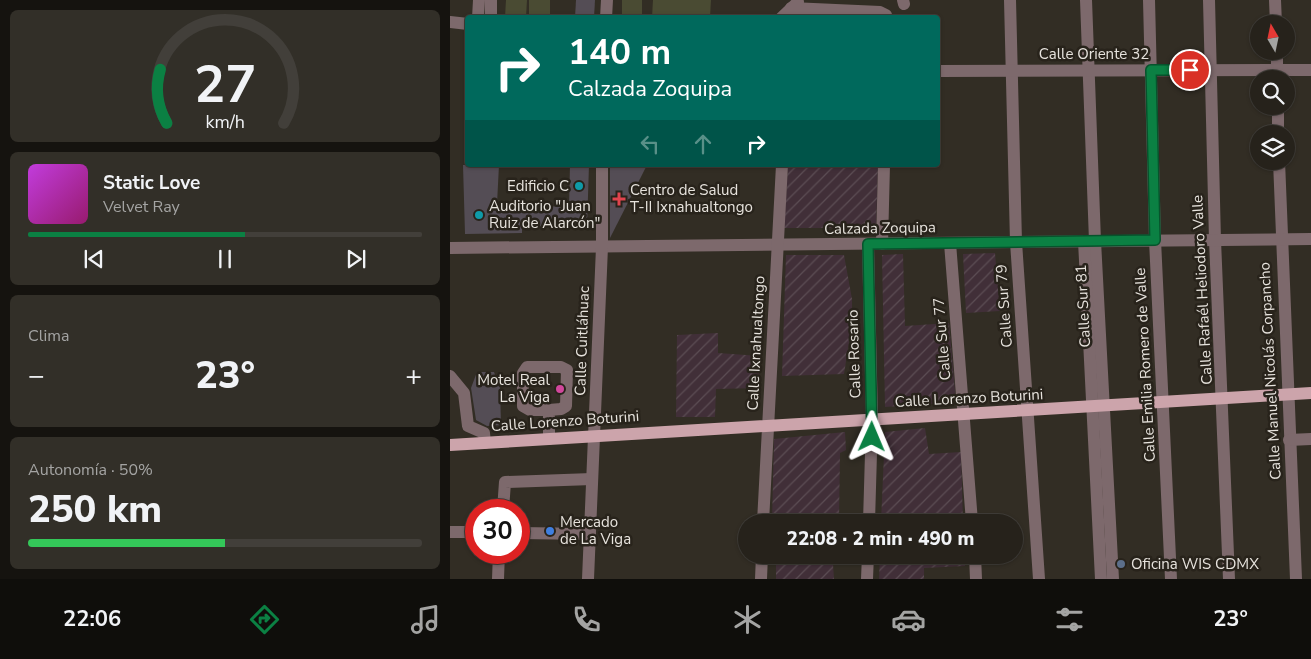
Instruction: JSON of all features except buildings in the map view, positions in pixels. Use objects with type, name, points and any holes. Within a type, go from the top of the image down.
[{"type":"main road","name":"Calle Lorenzo Boturini","points":[[450,445],[1311,393]]},
{"type":"street","points":[[478,15],[479,0]]},
{"type":"street","points":[[491,0],[491,15]]},
{"type":"street","points":[[606,15],[607,0]]},
{"type":"street","name":"Calle Sur 79","points":[[1010,0],[1016,242],[1039,579]]},
{"type":"street","name":"Calle Sur 81","points":[[1086,0],[1089,70],[1090,241],[1099,406],[1113,579]]},
{"type":"street","name":"Calle Emilia Romero de Valle","points":[[1149,0],[1155,240],[1171,579]]},
{"type":"street","name":"Calle Rafaél Heliodoro Valle","points":[[1209,0],[1215,240],[1229,579]]},
{"type":"street","points":[[1275,0],[1276,15]]},
{"type":"street","points":[[784,15],[793,6],[880,12],[886,15]]},
{"type":"street","points":[[450,22],[465,24]]},
{"type":"street","name":"Calle Oriente 32","points":[[940,71],[1210,70],[1250,72]]},
{"type":"street","name":"Calle Oriente 32","points":[[1295,72],[1311,70]]},
{"type":"street","name":"Calle Cuitláhuac","points":[[588,579],[602,248],[602,167]]},
{"type":"street","name":"Calle Ixnahualtongo","points":[[763,514],[782,167]]},
{"type":"street","points":[[882,244],[884,167]]},
{"type":"street","name":"Calle Manuel Nicolás Corpancho","points":[[1279,170],[1280,239],[1296,579]]},
{"type":"street","name":"Calzada Zoquipa","points":[[450,248],[602,248],[1311,239]]},
{"type":"street","name":"Calle Sur 77","points":[[950,243],[971,514]]},
{"type":"street","name":"Calle Rosario","points":[[868,244],[872,419],[869,514]]},
{"type":"street","points":[[527,367],[561,367],[567,370],[566,406],[561,409],[549,410],[530,410],[523,406],[523,373],[527,367]]},
{"type":"street","points":[[450,376],[464,392],[468,426],[484,433],[486,443]]},
{"type":"street","name":"Calle Sur 81","points":[[1099,406],[1101,579]]},
{"type":"street","points":[[549,410],[549,439]]},
{"type":"street","points":[[1289,440],[1311,438]]},
{"type":"street","points":[[504,499],[505,482],[592,479]]},
{"type":"street","points":[[450,532],[465,532]]},
{"type":"street","points":[[530,533],[590,534]]},
{"type":"street","points":[[498,579],[499,564]]},
{"type":"street","points":[[761,579],[762,564]]},
{"type":"street","points":[[867,579],[868,564]]},
{"type":"street","points":[[975,564],[976,579]]},
{"type":"shaded area","points":[[788,167],[878,167],[876,228],[784,228]]},
{"type":"shaded area","points":[[995,253],[1000,311],[966,313],[963,254]]},
{"type":"shaded area","points":[[903,254],[905,326],[949,323],[956,402],[885,407],[882,255]]},
{"type":"shaded area","points":[[786,255],[844,255],[852,299],[852,323],[844,374],[782,376]]},
{"type":"shaded area","points":[[718,333],[718,353],[760,356],[759,388],[716,389],[715,417],[676,417],[677,335]]},
{"type":"shaded area","points":[[925,428],[929,454],[961,452],[963,514],[881,514],[885,432]]},
{"type":"shaded area","points":[[845,432],[846,450],[840,453],[839,514],[772,514],[774,439]]},
{"type":"shaded area","points":[[776,564],[833,564],[834,579],[776,579]]},
{"type":"shaded area","points":[[880,564],[965,564],[965,566],[924,568],[924,579],[879,579]]},
{"type":"green space","points":[[506,0],[527,0],[526,15],[505,15]]},
{"type":"green space","points":[[529,0],[550,0],[550,15],[529,15]]},
{"type":"green space","points":[[622,0],[642,0],[642,15],[622,15]]},
{"type":"green space","points":[[653,0],[711,0],[710,15],[652,15]]},
{"type":"place","name":"Edificio C","points":[[579,186]]},
{"type":"place","name":"Centro de Salud T-II Ixnahualtongo","points":[[619,199]]},
{"type":"place","name":"Auditorio \"Juan Ruiz de Alarcón\"","points":[[479,215]]},
{"type":"place","name":"Motel Real La Viga","points":[[560,389]]},
{"type":"place","name":"Mercado de La Viga","points":[[550,531]]},
{"type":"place","name":"Oficina WIS CDMX","points":[[1121,564]]},
{"type":"route","points":[[872,437],[868,244],[1155,240],[1151,70],[1190,70]]}]
